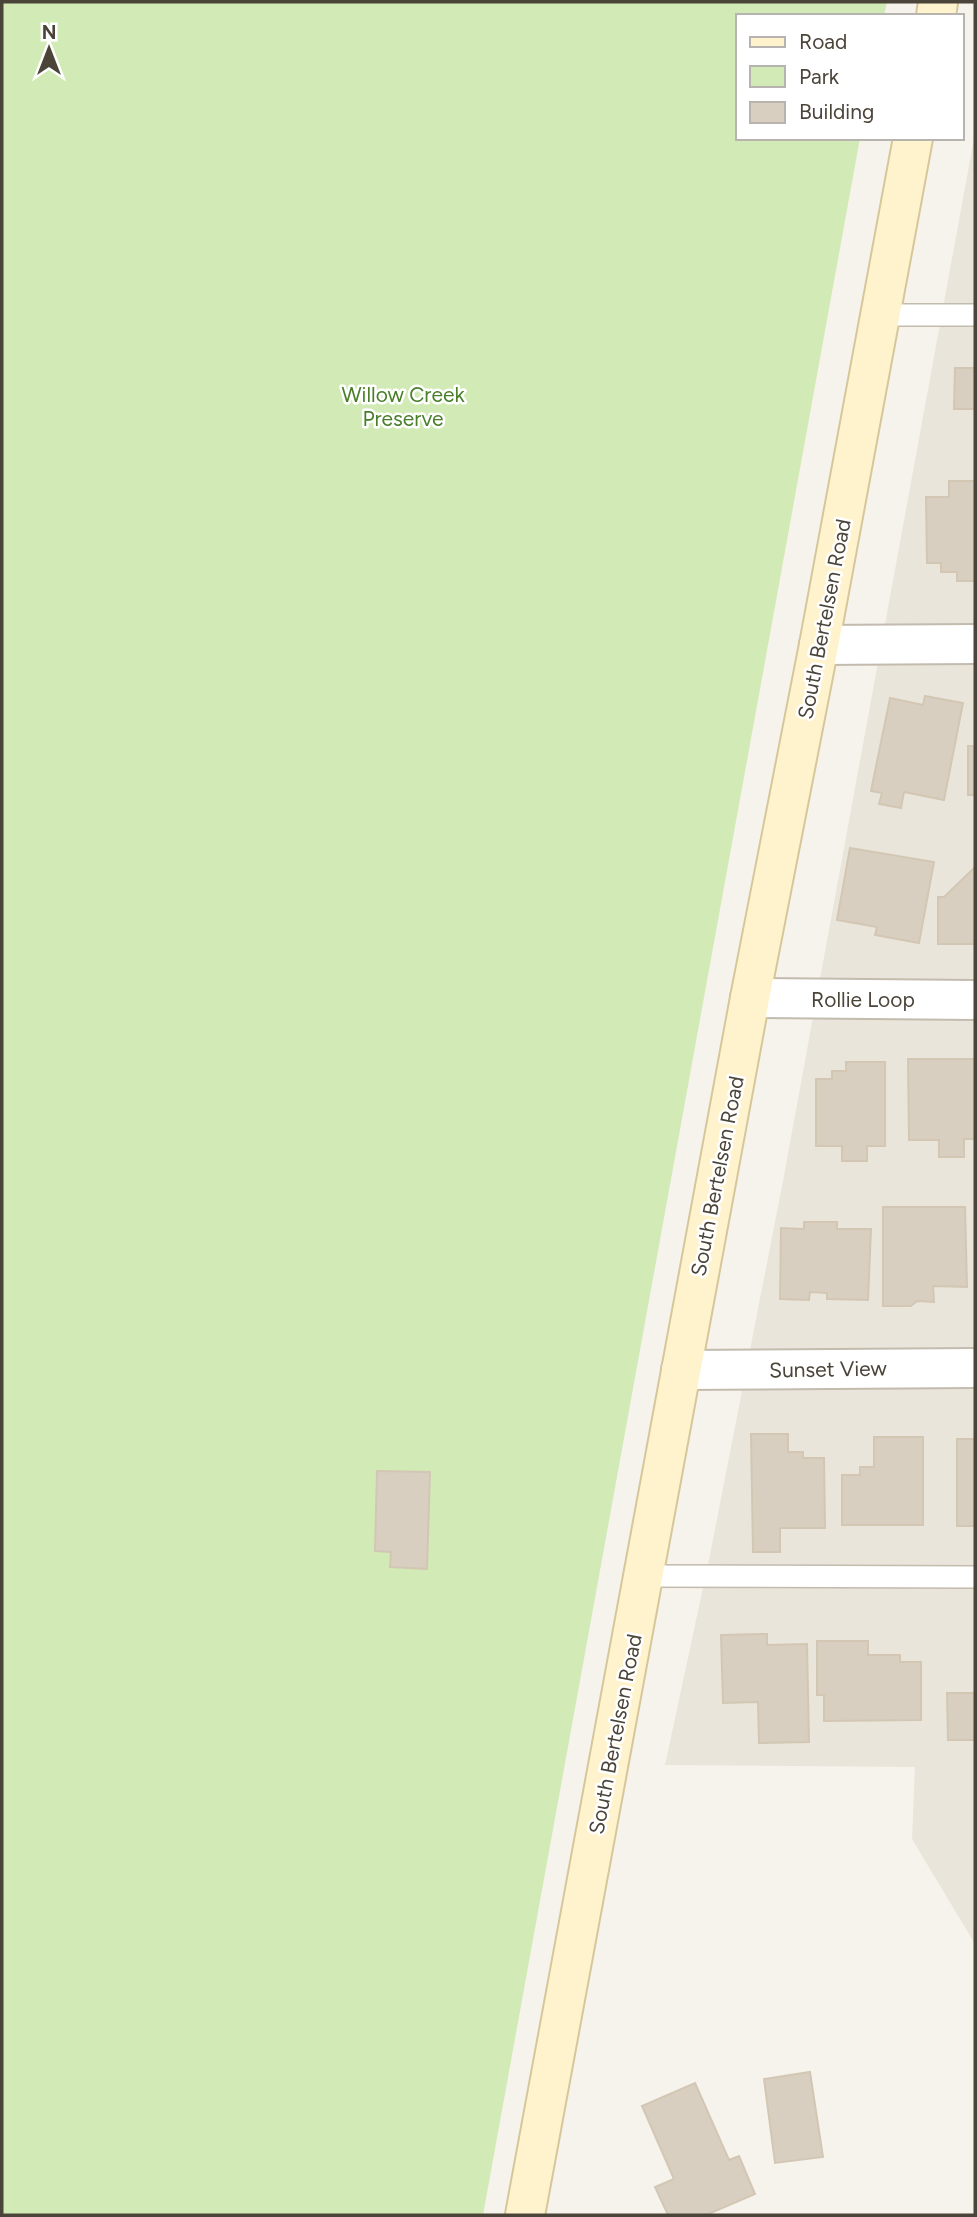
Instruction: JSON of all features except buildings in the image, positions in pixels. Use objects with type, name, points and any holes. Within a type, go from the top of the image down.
[{"type":"main road","name":"South Bertelsen Road","points":[[525,2215],[750,998],[913,140]]},
{"type":"street","points":[[819,645],[975,644]]},
{"type":"street","name":"Rollie Loop","points":[[750,998],[975,1000]]},
{"type":"street","name":"Sunset View","points":[[681,1370],[975,1368]]},
{"type":"lane","points":[[880,315],[975,315]]},
{"type":"lane","points":[[644,1576],[975,1577]]},
{"type":"shaded area","points":[[975,133],[975,1944],[912,1839],[915,1767],[665,1765],[710,1555],[783,1181]]},
{"type":"green space","name":"Willow Creek Preserve","points":[[2,2],[887,2],[884,14],[736,14],[736,140],[860,140],[483,2215],[2,2215]]}]
